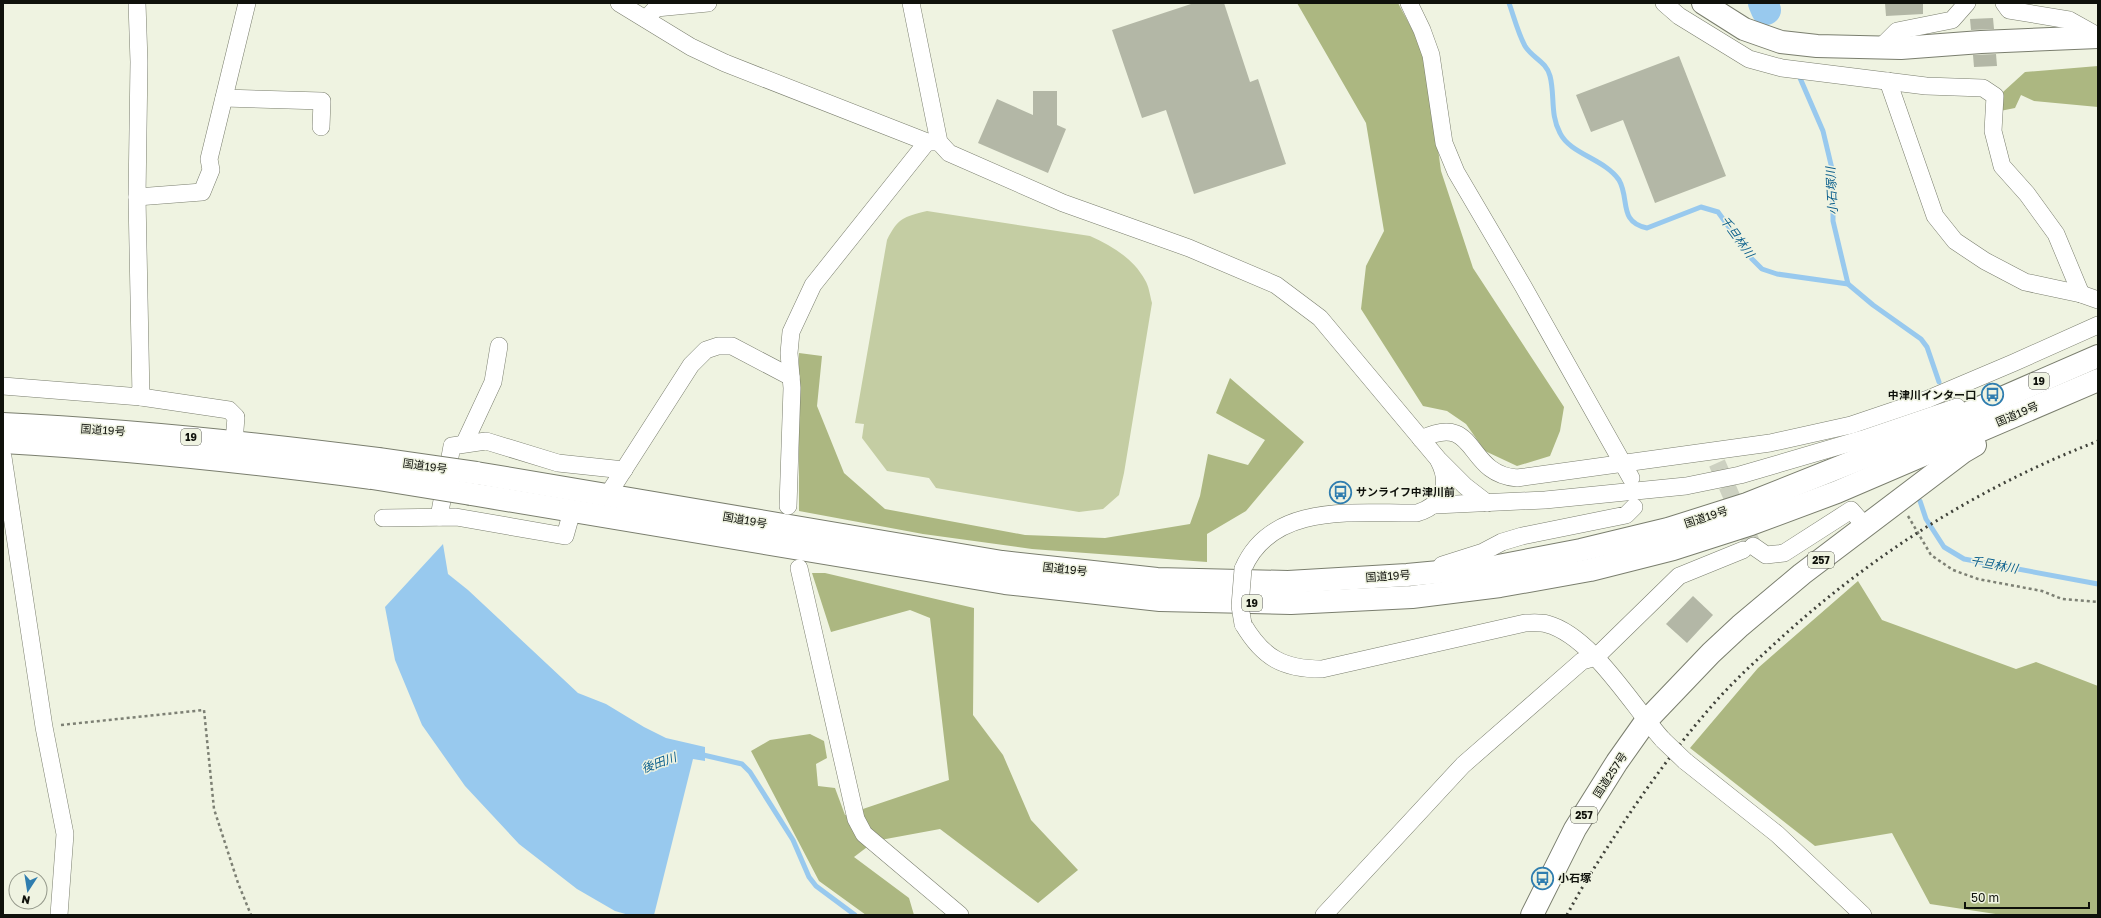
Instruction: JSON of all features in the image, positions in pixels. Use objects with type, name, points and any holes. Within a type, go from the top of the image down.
[{"type":"highway","points":[[1704,3],[1744,29],[1781,42],[1817,46],[1880,48],[2098,36]]},
{"type":"highway","name":"国道19号","points":[[3,442],[111,449],[250,462],[476,473],[1002,562],[1157,579],[1288,582],[1407,575],[1493,567],[1581,550],[1668,529],[1747,504],[1885,449],[2098,356]]},
{"type":"highway","name":"国道19号","points":[[3,424],[98,428],[234,442],[375,469],[471,494],[1005,583],[1160,600],[1291,604],[1412,597],[1500,586],[1575,572],[1673,549],[1751,524],[1837,492],[1903,465],[2012,416],[2098,380]]},
{"type":"highway","name":"257","points":[[1646,721],[1740,626],[1858,518],[1898,500],[1962,452],[1997,432],[2012,416]]},
{"type":"highway","name":"国道257号","points":[[1532,915],[1575,829],[1617,762],[1646,721]]},
{"type":"street","points":[[137,3],[139,62],[137,197],[141,397]]},
{"type":"street","points":[[137,197],[202,192],[211,170],[209,159],[247,3]]},
{"type":"street","points":[[619,3],[691,47],[725,63],[933,142],[949,153],[1063,203],[1189,248],[1276,285],[1320,318],[1438,458],[1465,486],[1487,503]]},
{"type":"street","points":[[646,20],[656,8],[708,3]]},
{"type":"street","points":[[788,506],[791,377],[789,353],[791,332],[813,284],[933,142],[911,3]]},
{"type":"street","points":[[1408,3],[1422,30],[1430,56],[1444,143],[1456,172],[1628,470]]},
{"type":"street","points":[[1664,3],[1678,16],[1749,59],[1782,68],[1926,86],[1983,88],[1995,96],[1993,131],[2002,166],[2027,194],[2056,234],[2081,294]]},
{"type":"street","points":[[1880,48],[1897,31],[1952,20],[1967,3]]},
{"type":"street","points":[[2004,3],[2009,10],[2070,20],[2098,36]]},
{"type":"street","points":[[1888,81],[1935,216],[1955,241],[1985,261],[2025,282],[2081,294],[2098,300]]},
{"type":"street","points":[[224,98],[322,101],[321,127]]},
{"type":"street","points":[[1421,439],[1440,431],[1449,431],[1457,434],[1464,438],[1489,470],[1506,478],[1628,470],[1714,457],[1770,443],[1851,426],[1928,399],[2098,325]]},
{"type":"street","points":[[465,442],[493,382],[499,346]]},
{"type":"street","points":[[607,496],[690,365],[706,350],[718,346],[732,346],[791,377]]},
{"type":"street","points":[[3,386],[141,397],[229,410],[236,417],[234,442]]},
{"type":"street","points":[[1435,504],[1487,503],[1624,494],[1686,486],[1740,475],[1864,439],[1962,405],[1980,407]]},
{"type":"street","points":[[439,517],[452,446],[465,442],[486,441],[558,463],[624,470]]},
{"type":"street","points":[[3,457],[4,474],[44,727],[65,834],[59,915]]},
{"type":"street","points":[[1438,458],[1445,478],[1441,495],[1435,504],[1427,510],[1418,513],[1332,514],[1310,517],[1288,523],[1269,534],[1256,546],[1243,569],[1240,606],[1243,624],[1252,639],[1265,653],[1283,664],[1303,669],[1322,669],[1342,666],[1525,623],[1547,624],[1568,634],[1596,657],[1619,683],[1646,721],[1663,740],[1685,761],[1778,834],[1862,915]]},
{"type":"street","points":[[1324,915],[1463,765],[1582,661],[1596,657],[1679,576],[1748,548],[1766,555],[1784,553],[1858,518],[1837,492]]},
{"type":"street","points":[[1407,575],[1472,556],[1522,536],[1626,515],[1634,507]]},
{"type":"street","points":[[383,518],[456,518],[565,536],[572,511]]},
{"type":"street","points":[[1673,549],[1679,576]]},
{"type":"street","points":[[799,568],[856,819],[864,834],[960,915]]},
{"type":"path","points":[[1898,500],[1931,555],[1953,570],[1978,579],[2042,590],[2062,599],[2098,602]]},
{"type":"path","points":[[44,727],[204,710],[214,810],[238,883],[251,915]]},
{"type":"green space","points":[[1297,3],[1398,3],[1425,53],[1441,171],[1473,268],[1564,407],[1560,431],[1550,456],[1517,466],[1485,451],[1466,424],[1447,411],[1423,406],[1361,309],[1366,266],[1384,231],[1366,123]]},
{"type":"green space","points":[[2098,66],[2098,107],[2034,101],[2021,95],[2015,108],[2000,111],[2003,92],[2025,72]]},
{"type":"green space","points":[[927,211],[1090,236],[1106,244],[1128,259],[1145,280],[1152,303],[1124,473],[1119,495],[1103,509],[1079,512],[936,488],[929,478],[887,471],[862,438],[864,424],[855,423],[887,240],[898,223],[902,220],[912,215]]},
{"type":"green space","points":[[799,353],[822,356],[817,406],[844,473],[885,509],[1025,535],[1105,538],[1190,524],[1200,496],[1208,454],[1248,465],[1265,440],[1216,413],[1230,378],[1304,442],[1246,511],[1207,534],[1207,562],[1032,549],[923,534],[799,511]]},
{"type":"green space","points":[[812,573],[825,573],[974,608],[973,715],[1003,755],[1031,820],[1078,870],[1038,903],[940,829],[875,841],[854,857],[909,898],[914,915],[866,915],[819,881],[751,751],[770,740],[810,734],[824,741],[827,758],[816,764],[818,786],[835,788],[845,815],[949,780],[930,618],[910,610],[831,632]]},
{"type":"green space","points":[[1858,581],[1882,620],[2016,669],[2036,662],[2098,686],[2098,915],[2002,915],[1930,904],[1892,833],[1815,846],[1690,748],[1758,668]]},
{"type":"water","points":[[443,544],[448,574],[468,590],[578,693],[606,704],[644,727],[666,738],[705,747],[705,761],[693,759],[654,915],[629,915],[615,911],[577,889],[519,844],[465,786],[422,725],[395,660],[385,607]]},
{"type":"building","points":[[1194,3],[1224,3],[1250,82],[1258,79],[1286,164],[1194,194],[1166,110],[1142,118],[1112,30]]},
{"type":"building","points":[[1885,3],[1923,3],[1923,14],[1886,16]]},
{"type":"building","points":[[1993,18],[1994,29],[1971,30],[1970,19]]},
{"type":"building","points":[[1996,54],[1997,66],[1974,67],[1973,55]]},
{"type":"building","points":[[1679,56],[1726,176],[1655,203],[1623,120],[1591,132],[1576,95]]},
{"type":"building","points":[[1033,91],[1057,91],[1057,125],[1066,129],[1048,173],[978,143],[997,99],[1033,115]]},
{"type":"building","points":[[1693,596],[1713,615],[1687,643],[1666,624]]},
{"type":"waterway","name":"千旦林川","points":[[1509,3],[1525,46],[1531,54],[1542,63],[1550,76],[1555,119],[1560,133],[1571,146],[1597,161],[1613,173],[1619,180],[1624,195],[1626,209],[1632,221],[1647,228],[1701,207],[1718,212],[1752,259],[1762,269],[1777,274],[1848,284],[1873,305],[1921,339],[1927,347],[1939,382]]},
{"type":"waterway","name":"小石塚川","points":[[1763,3],[1766,10]]},
{"type":"waterway","name":"小石塚川","points":[[1800,78],[1823,131],[1833,173],[1833,221],[1848,284]]},
{"type":"waterway","name":"千旦林川","points":[[1920,501],[1926,519],[1944,547],[1964,559],[2098,584]]},
{"type":"waterway","name":"後田川","points":[[699,754],[742,764],[750,772],[793,840],[809,877],[816,886],[855,915]]},
{"type":"tunnel","points":[[1717,463],[1753,546]]},
{"type":"railway","points":[[1567,915],[1600,858],[1675,750],[1718,698],[1783,636],[1818,605],[1855,576],[1932,524],[1971,500],[2012,479],[2098,441]]},
{"type":"place","name":"中津川インター口","points":[[1992,395]]},
{"type":"place","name":"サンライフ中津川前","points":[[1341,492]]},
{"type":"place","name":"小石塚","points":[[1543,878]]}]
